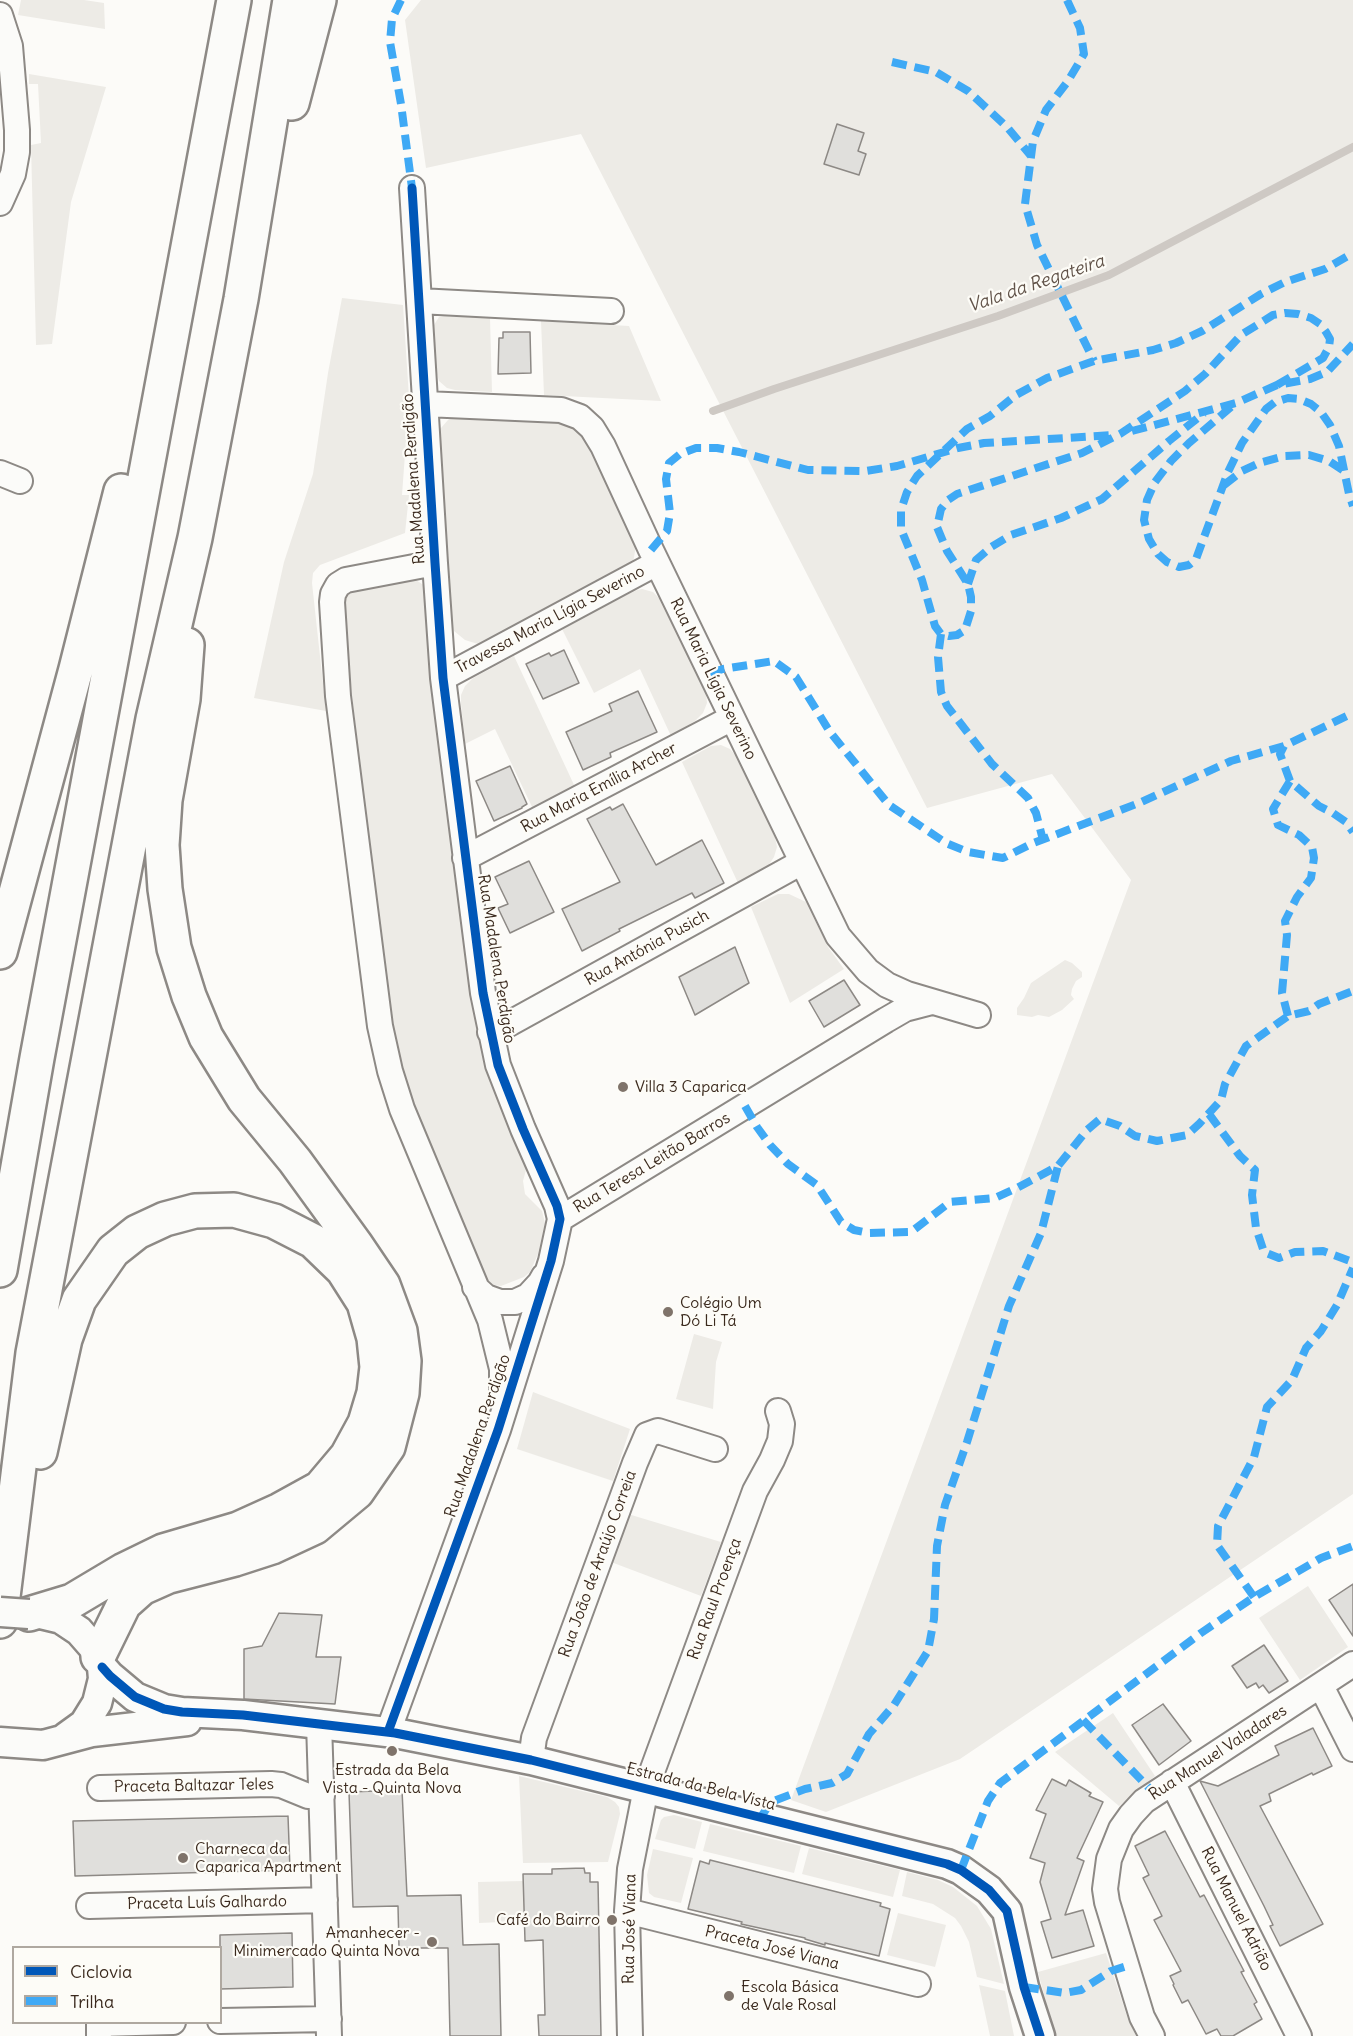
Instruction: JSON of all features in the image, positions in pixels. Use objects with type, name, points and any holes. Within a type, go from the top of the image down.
[{"type":"highway","points":[[0,1270],[37,1058],[234,0]]},
{"type":"highway","points":[[0,1635],[65,1339],[79,1300],[112,1251],[137,1232],[165,1219],[195,1211],[234,1210],[274,1221],[313,1241],[343,1270],[364,1302],[374,1338],[377,1367],[374,1393],[365,1424],[347,1456],[320,1488],[238,1529],[163,1551],[124,1570],[72,1601],[10,1616],[33,1353],[153,719],[195,538],[241,299],[290,0]]},
{"type":"highway","points":[[241,299],[319,0]]},
{"type":"highway","points":[[0,952],[113,527],[134,434],[192,231]]},
{"type":"highway","points":[[100,1662],[124,1604],[142,1588],[169,1576],[272,1547],[315,1527],[357,1492],[388,1447],[402,1393],[404,1361],[400,1331],[383,1285],[295,1161],[244,1100],[206,1037],[189,996],[174,948],[165,889],[162,845],[165,800],[183,699],[195,538]]},
{"type":"street","points":[[0,203],[13,174],[17,152],[10,46],[2,11]]},
{"type":"street","name":"Rua Madalena Perdigão","points":[[388,1732],[498,1430],[551,1261],[560,1219],[557,1206],[498,1065],[490,1032],[465,858],[443,678],[412,188]]},
{"type":"street","points":[[419,301],[611,311]]},
{"type":"street","name":"Rua Maria Lígia Severino","points":[[425,404],[561,410],[580,417],[592,428],[603,446],[657,563],[838,936],[850,953],[888,986],[978,1015]]},
{"type":"street","name":"Rua Madalena Perdigão","points":[[435,563],[346,580],[338,585],[332,602],[338,696],[381,1026],[390,1071],[402,1109],[490,1320],[502,1369],[502,1397],[498,1430]]},
{"type":"street","name":"Travessa Maria Lígia Severino","points":[[443,678],[657,563]]},
{"type":"street","name":"Rua Maria Emília Archer","points":[[465,858],[732,718]]},
{"type":"street","name":"Rua Antónia Pusich","points":[[490,1032],[505,1026],[802,862]]},
{"type":"street","name":"Rua Teresa Leitão Barros","points":[[560,1219],[886,1020],[905,1009],[932,1002]]},
{"type":"street","points":[[475,1287],[493,1300],[515,1302],[528,1296],[540,1283],[551,1261]]},
{"type":"street","name":"Rua Raul Proença","points":[[646,1788],[755,1491],[780,1442],[782,1424],[778,1411]]},
{"type":"street","name":"Rua João de Araújo Correia","points":[[531,1760],[534,1738],[647,1436],[658,1431],[715,1449]]},
{"type":"street","points":[[10,1616],[50,1616],[70,1624],[87,1639],[100,1662],[121,1686],[149,1704],[182,1712],[243,1715]]},
{"type":"street","points":[[64,1738],[80,1728],[92,1714],[101,1691],[100,1662]]},
{"type":"street","name":"Rua Manuel Valadares","points":[[1152,2036],[1142,2017],[1107,1902],[1106,1875],[1121,1828],[1144,1802],[1172,1782],[1353,1664]]},
{"type":"street","points":[[1321,1686],[1353,1749]]},
{"type":"street","points":[[0,1742],[43,1744],[92,1732],[243,1715]]},
{"type":"street","name":"Estrada da Bela Vista","points":[[243,1715],[388,1732],[531,1760],[947,1864],[961,1870],[989,1890],[1007,1911],[1024,1987],[1040,2036]]},
{"type":"street","points":[[222,2021],[329,2027],[319,1723]]},
{"type":"street","name":"Rua Manuel Adrião","points":[[1172,1782],[1299,2036]]},
{"type":"street","name":"Praceta Baltazar Teles","points":[[100,1788],[271,1784],[281,1785],[308,1796],[322,1796]]},
{"type":"street","name":"Rua José Viana","points":[[630,2036],[627,1911],[630,1869],[646,1788]]},
{"type":"street","name":"Praceta Luís Galhardo","points":[[89,1905],[325,1900]]},
{"type":"street","name":"Praceta José Viana","points":[[627,1911],[918,1984]]},
{"type":"shaded area","points":[[21,0],[84,0],[104,3],[105,29],[18,15]]},
{"type":"shaded area","points":[[421,0],[1353,0],[1353,1494],[960,1759],[826,1812],[791,1800],[1131,880],[1052,774],[927,808],[581,134],[426,168],[405,20]]},
{"type":"shaded area","points":[[29,74],[106,87],[71,202],[52,344],[36,345],[31,145],[41,143],[38,84],[29,84]]},
{"type":"shaded area","points":[[342,298],[403,305],[410,413],[403,416],[407,427],[402,495],[409,495],[405,533],[320,565],[313,573],[312,583],[326,711],[254,698],[284,562],[313,474]]},
{"type":"shaded area","points":[[439,317],[490,318],[492,392],[455,390],[447,388],[439,381],[436,371],[434,325]]},
{"type":"shaded area","points":[[541,321],[629,326],[661,401],[544,395]]},
{"type":"shaded area","points":[[457,416],[558,420],[571,424],[590,440],[637,540],[633,563],[491,641],[478,644],[465,640],[454,631],[448,620],[437,437],[448,420]]},
{"type":"shaded area","points":[[410,579],[425,586],[473,995],[485,1061],[526,1158],[523,1181],[525,1194],[542,1211],[545,1223],[538,1254],[530,1272],[524,1277],[501,1286],[493,1285],[485,1280],[414,1114],[389,1030],[342,604],[349,590]]},
{"type":"shaded area","points":[[642,589],[653,592],[662,601],[706,692],[707,703],[703,713],[695,721],[671,736],[640,669],[594,693],[562,629],[629,592]]},
{"type":"shaded area","points":[[514,656],[575,787],[533,809],[495,729],[465,744],[461,695],[465,686],[473,678]]},
{"type":"shaded area","points":[[721,745],[730,749],[737,757],[775,837],[777,847],[768,866],[738,883],[682,762],[711,746]]},
{"type":"shaded area","points":[[778,894],[789,894],[806,902],[828,947],[844,969],[790,1003],[751,907]]},
{"type":"shaded area","points":[[1065,960],[1082,972],[1082,977],[1076,981],[1072,989],[1071,995],[1074,999],[1062,1010],[1049,1017],[1017,1015],[1017,1008],[1031,983]]},
{"type":"shaded area","points":[[694,1334],[722,1342],[716,1362],[713,1409],[676,1399]]},
{"type":"shaded area","points":[[533,1392],[630,1429],[613,1481],[517,1449]]},
{"type":"shaded area","points":[[628,1514],[721,1542],[701,1596],[611,1562]]},
{"type":"shaded area","points":[[1308,1586],[1348,1647],[1300,1680],[1259,1618]]},
{"type":"shaded area","points":[[1113,1713],[1155,1776],[1119,1806],[1055,1752]]},
{"type":"shaded area","points":[[519,1776],[607,1797],[615,1802],[620,1814],[608,1862],[523,1863]]},
{"type":"shaded area","points":[[674,1815],[702,1822],[695,1849],[655,1839],[661,1820]]},
{"type":"shaded area","points":[[710,1824],[801,1846],[794,1873],[703,1851]]},
{"type":"shaded area","points":[[809,1848],[900,1870],[893,1897],[802,1874]]},
{"type":"shaded area","points":[[653,1849],[693,1858],[681,1903],[654,1897],[649,1893],[647,1875]]},
{"type":"shaded area","points":[[907,1872],[938,1880],[953,1887],[977,1906],[991,1929],[1004,1984],[977,1977],[969,1942],[955,1918],[933,1904],[902,1896]]},
{"type":"shaded area","points":[[523,1881],[525,1921],[479,1923],[478,1882]]},
{"type":"shaded area","points":[[898,1913],[946,1925],[935,1967],[887,1955]]},
{"type":"shaded area","points":[[1106,1953],[1129,2022],[1136,2036],[1055,2036],[1038,1972]]},
{"type":"shaded area","points":[[979,1985],[1005,1991],[1014,2036],[990,2036]]},
{"type":"building","points":[[837,124],[864,133],[858,151],[866,154],[859,175],[824,164]]},
{"type":"building","points":[[503,332],[530,332],[531,373],[498,374],[499,338],[503,338]]},
{"type":"building","points":[[564,650],[579,683],[543,699],[526,664],[549,653],[551,656]]},
{"type":"building","points":[[638,691],[657,732],[610,753],[611,757],[583,770],[566,732],[612,711],[609,704]]},
{"type":"building","points":[[510,766],[527,804],[494,821],[476,781]]},
{"type":"building","points":[[623,804],[656,865],[702,840],[724,883],[695,898],[692,893],[619,929],[620,931],[582,951],[562,909],[620,882],[587,819],[610,807],[612,810]]},
{"type":"building","points":[[529,861],[554,912],[510,933],[498,908],[508,904],[495,877]]},
{"type":"building","points":[[735,947],[749,983],[695,1015],[679,977]]},
{"type":"building","points":[[844,980],[860,1005],[824,1027],[809,1001]]},
{"type":"building","points":[[1353,1584],[1353,1636],[1329,1600]]},
{"type":"building","points":[[279,1613],[322,1615],[316,1657],[341,1657],[335,1704],[244,1699],[244,1649],[262,1646]]},
{"type":"building","points":[[1264,1645],[1288,1681],[1269,1693],[1263,1685],[1259,1688],[1256,1683],[1247,1688],[1232,1666]]},
{"type":"building","points":[[1163,1704],[1191,1741],[1159,1765],[1132,1725]]},
{"type":"building","points":[[1313,1728],[1332,1766],[1269,1794],[1271,1801],[1260,1806],[1323,1924],[1280,1946],[1270,1926],[1273,1925],[1264,1906],[1200,1781],[1218,1786],[1279,1755],[1275,1746]]},
{"type":"building","points":[[1052,1779],[1066,1786],[1069,1780],[1091,1793],[1089,1796],[1103,1802],[1077,1858],[1084,1861],[1065,1915],[1083,1910],[1094,1946],[1052,1958],[1041,1922],[1051,1919],[1040,1882],[1045,1863],[1030,1858],[1046,1814],[1036,1810]]},
{"type":"building","points":[[402,1790],[407,1896],[461,1895],[463,1945],[499,1944],[501,2036],[450,2036],[448,1948],[399,1948],[398,1906],[353,1907],[349,1792]]},
{"type":"building","points":[[288,1816],[290,1870],[75,1876],[73,1821]]},
{"type":"building","points":[[1165,1831],[1200,1897],[1204,1895],[1244,1971],[1241,1972],[1257,2002],[1254,2004],[1262,2019],[1233,2036],[1221,2036],[1217,2029],[1206,2034],[1188,2000],[1182,2003],[1170,1976],[1181,1971],[1154,1920],[1162,1916],[1143,1878],[1149,1875],[1135,1846]]},
{"type":"building","points":[[710,1860],[881,1903],[880,1906],[890,1909],[879,1956],[825,1943],[825,1945],[688,1909],[700,1861],[709,1864]]},
{"type":"building","points":[[584,1868],[585,1873],[590,1873],[590,1882],[598,1882],[601,2036],[539,2036],[538,2015],[545,2015],[543,1940],[525,1941],[523,1874],[552,1874],[552,1869]]},
{"type":"building","points":[[292,1933],[293,1987],[222,1989],[220,1935]]},
{"type":"waterway","name":"Vala da Regateira","points":[[713,411],[998,316],[1109,275],[1353,147]]},
{"type":"marked path","points":[[401,0],[392,19],[390,42],[412,188]]},
{"type":"marked path","points":[[1067,0],[1080,28],[1084,54],[1068,81],[1046,110],[1033,141],[1025,204],[1037,245],[1094,361]]},
{"type":"marked path","points":[[892,62],[936,72],[968,91],[1007,127],[1031,156]]},
{"type":"marked path","points":[[1277,385],[1323,358],[1329,347],[1330,339],[1326,332],[1311,318],[1298,314],[1273,315],[1241,335],[1205,374],[1185,391],[1120,434],[1082,453],[957,494],[948,500],[941,509],[937,527],[947,551],[968,584],[971,611],[965,630],[957,635],[941,634],[935,626],[922,580],[901,529],[901,510],[907,492],[917,476],[967,429],[990,416],[1016,395],[1047,378],[1094,361],[1153,350],[1176,343],[1202,331],[1261,294],[1285,282],[1325,269],[1353,253]]},
{"type":"marked path","points":[[1132,431],[1236,403],[1277,385],[1310,379],[1327,372],[1353,344]]},
{"type":"marked path","points":[[1231,407],[1171,461],[1155,482],[1147,500],[1144,520],[1149,539],[1158,554],[1167,562],[1179,567],[1189,565],[1196,559],[1228,472],[1242,443],[1266,409],[1275,402],[1288,398],[1299,399],[1311,404],[1321,412],[1330,425],[1339,446],[1353,506]]},
{"type":"marked path","points":[[968,584],[976,560],[991,547],[1011,535],[1061,518],[1102,499],[1204,413]]},
{"type":"marked path","points":[[651,550],[667,531],[670,513],[666,479],[669,463],[680,454],[696,448],[717,448],[739,452],[808,470],[866,471],[897,466],[958,448],[984,443],[1114,435]]},
{"type":"marked path","points":[[1224,485],[1242,471],[1259,463],[1285,456],[1309,455],[1329,461],[1344,471]]},
{"type":"marked path","points":[[941,634],[938,657],[941,692],[947,706],[992,764],[1028,798],[1036,813],[1043,840]]},
{"type":"marked path","points":[[710,673],[774,661],[796,677],[830,732],[889,805],[946,843],[968,852],[1003,858],[1031,844],[1139,803],[1231,761],[1284,746],[1353,713]]},
{"type":"marked path","points":[[1284,746],[1280,754],[1290,781],[1319,806],[1346,822],[1353,832]]},
{"type":"marked path","points":[[1288,1016],[1282,993],[1287,935],[1285,921],[1297,897],[1311,878],[1314,858],[1312,847],[1299,835],[1278,825],[1273,809],[1290,781]]},
{"type":"marked path","points":[[745,1106],[770,1145],[788,1164],[817,1185],[841,1222],[854,1230],[869,1233],[911,1232],[950,1202],[995,1198],[1058,1166],[1087,1130],[1100,1119],[1120,1126],[1135,1136],[1157,1141],[1187,1135],[1221,1100],[1225,1084],[1246,1046],[1288,1016],[1309,1011],[1319,1004],[1353,991]]},
{"type":"marked path","points":[[1209,1114],[1240,1156],[1255,1170],[1252,1195],[1256,1228],[1264,1252],[1279,1258],[1295,1252],[1323,1251],[1353,1262]]},
{"type":"marked path","points":[[761,1817],[771,1802],[805,1789],[832,1783],[847,1774],[869,1734],[894,1705],[928,1651],[934,1619],[937,1546],[945,1505],[1009,1306],[1041,1233],[1058,1166]]},
{"type":"marked path","points":[[1254,1597],[1217,1545],[1218,1526],[1254,1457],[1267,1407],[1292,1380],[1306,1348],[1321,1331],[1337,1305],[1353,1268]]},
{"type":"marked path","points":[[961,1870],[988,1801],[1000,1783],[1201,1633],[1254,1597],[1321,1558],[1353,1546]]},
{"type":"marked path","points":[[1083,1720],[1155,1794]]},
{"type":"marked path","points":[[1024,1987],[1065,1993],[1081,1990],[1111,1971],[1127,1966]]},
{"type":"cycle path","points":[[388,1732],[498,1430],[551,1261],[560,1219],[557,1206],[498,1065],[483,993],[443,678],[412,188]]},
{"type":"cycle path","points":[[102,1667],[135,1697],[164,1709],[243,1715],[395,1733],[531,1760],[947,1864],[961,1870],[989,1890],[1007,1911],[1024,1987],[1040,2036]]},
{"type":"place","name":"Villa 3 Caparica","points":[[623,1087]]},
{"type":"place","name":"Colégio Um Dó Li Tá","points":[[668,1312]]},
{"type":"place","name":"Estrada da Bela Vista - Quinta Nova","points":[[392,1751]]},
{"type":"place","name":"Charneca da Caparica Apartment","points":[[183,1858]]},
{"type":"place","name":"Café do Bairro","points":[[612,1920]]},
{"type":"place","name":"Amanhecer - Minimercado Quinta Nova","points":[[432,1942]]},
{"type":"place","name":"Escola Básica de Vale Rosal","points":[[729,1996]]}]
